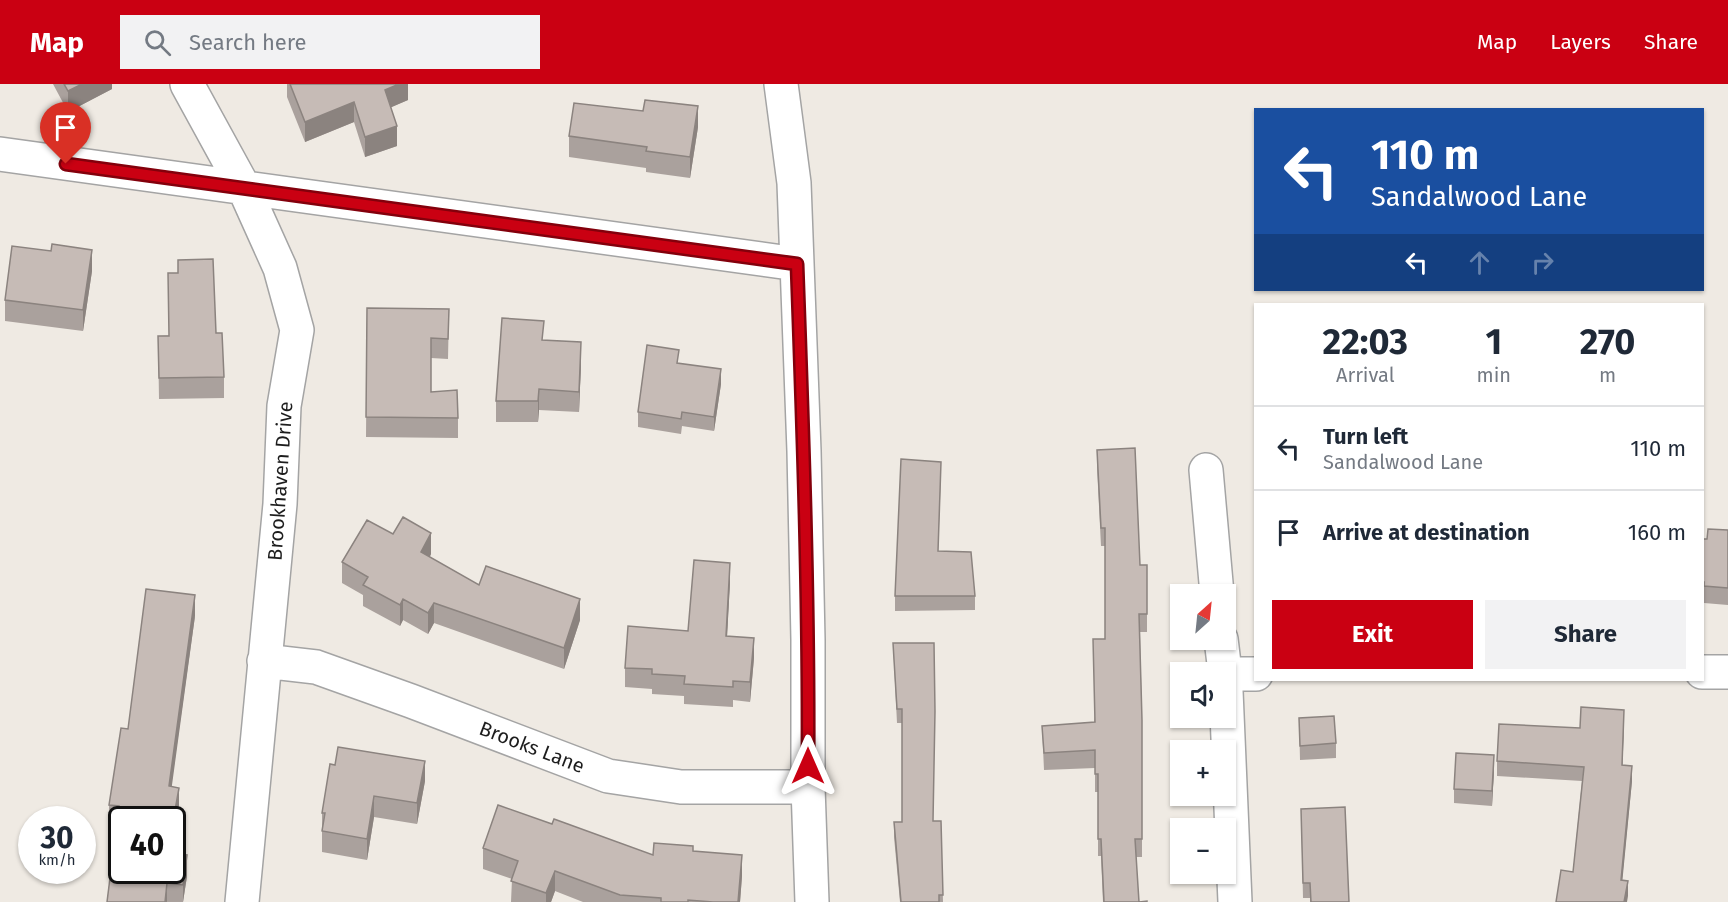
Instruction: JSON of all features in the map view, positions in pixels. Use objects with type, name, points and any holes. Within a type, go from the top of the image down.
[{"type":"street","name":"Brookhaven Drive","points":[[187,84],[244,188],[280,268],[297,330],[284,406],[280,504],[242,902]]},
{"type":"street","points":[[781,84],[794,183],[804,451],[808,787],[812,902]]},
{"type":"street","points":[[0,154],[797,264]]},
{"type":"street","points":[[1206,470],[1216,584]]},
{"type":"street","name":"Brooks Lane","points":[[264,662],[316,668],[411,701],[608,776],[681,788],[808,787]]},
{"type":"street","points":[[1704,672],[1728,672]]},
{"type":"street","points":[[1236,673],[1254,674]]},
{"type":"street","points":[[1228,728],[1235,902]]},
{"type":"building","points":[[64,84],[82,84],[68,91]]},
{"type":"building","points":[[290,84],[399,84],[385,90],[397,126],[365,137],[354,102],[305,122]]},
{"type":"building","points":[[645,100],[698,106],[690,157],[646,151],[647,147],[569,136],[574,103],[643,111]]},
{"type":"building","points":[[52,244],[92,250],[83,310],[5,300],[12,246],[51,251]]},
{"type":"building","points":[[213,259],[216,333],[222,333],[224,377],[159,378],[158,336],[169,336],[168,273],[178,273],[178,260]]},
{"type":"building","points":[[367,308],[449,309],[448,339],[431,338],[431,392],[457,390],[458,418],[366,417]]},
{"type":"building","points":[[502,318],[544,321],[542,340],[581,342],[579,392],[539,389],[538,401],[496,401]]},
{"type":"building","points":[[647,345],[679,350],[677,363],[721,369],[714,417],[682,412],[681,419],[638,412]]},
{"type":"building","points":[[1135,448],[1140,565],[1147,565],[1147,614],[1139,614],[1142,839],[1135,839],[1139,902],[1104,902],[1101,839],[1098,839],[1098,774],[1095,774],[1095,750],[1044,753],[1042,726],[1095,722],[1093,639],[1105,639],[1105,528],[1101,528],[1097,450]]},
{"type":"building","points":[[901,459],[941,462],[938,551],[971,552],[975,596],[895,596]]},
{"type":"building","points":[[403,517],[431,533],[421,552],[479,585],[486,566],[580,599],[564,648],[434,603],[428,613],[403,599],[400,605],[363,585],[368,577],[342,562],[367,520],[393,534]]},
{"type":"building","points":[[1708,529],[1728,530],[1728,588],[1704,586],[1704,539],[1707,539]]},
{"type":"building","points":[[694,560],[730,563],[726,636],[754,638],[750,682],[733,681],[733,687],[684,684],[685,676],[652,674],[652,669],[625,668],[628,626],[688,631]]},
{"type":"building","points":[[146,589],[195,595],[169,786],[179,788],[176,806],[109,805],[121,728],[128,729]]},
{"type":"building","points":[[893,643],[934,643],[933,821],[941,821],[943,895],[939,895],[939,902],[901,902],[894,822],[902,822],[902,709],[897,709]]},
{"type":"building","points":[[1581,707],[1624,710],[1622,765],[1632,766],[1621,880],[1628,881],[1624,902],[1556,902],[1561,870],[1573,872],[1584,767],[1497,761],[1499,724],[1580,728]]},
{"type":"building","points":[[1334,716],[1336,743],[1300,746],[1299,718]]},
{"type":"building","points":[[338,747],[425,761],[417,803],[374,796],[367,839],[322,831],[325,813],[322,813],[330,764],[335,765]]},
{"type":"building","points":[[1456,753],[1494,755],[1492,791],[1454,789]]},
{"type":"building","points":[[498,805],[552,824],[554,819],[653,855],[654,843],[693,846],[693,851],[742,855],[738,902],[688,900],[688,902],[661,902],[661,898],[620,895],[555,871],[546,893],[511,881],[518,861],[483,848]]},
{"type":"building","points":[[1345,807],[1349,902],[1311,902],[1310,883],[1303,883],[1301,809]]},
{"type":"building","points":[[109,884],[167,884],[165,902],[107,902]]},
{"type":"route","points":[[66,164],[797,264],[808,640],[808,766]]}]
